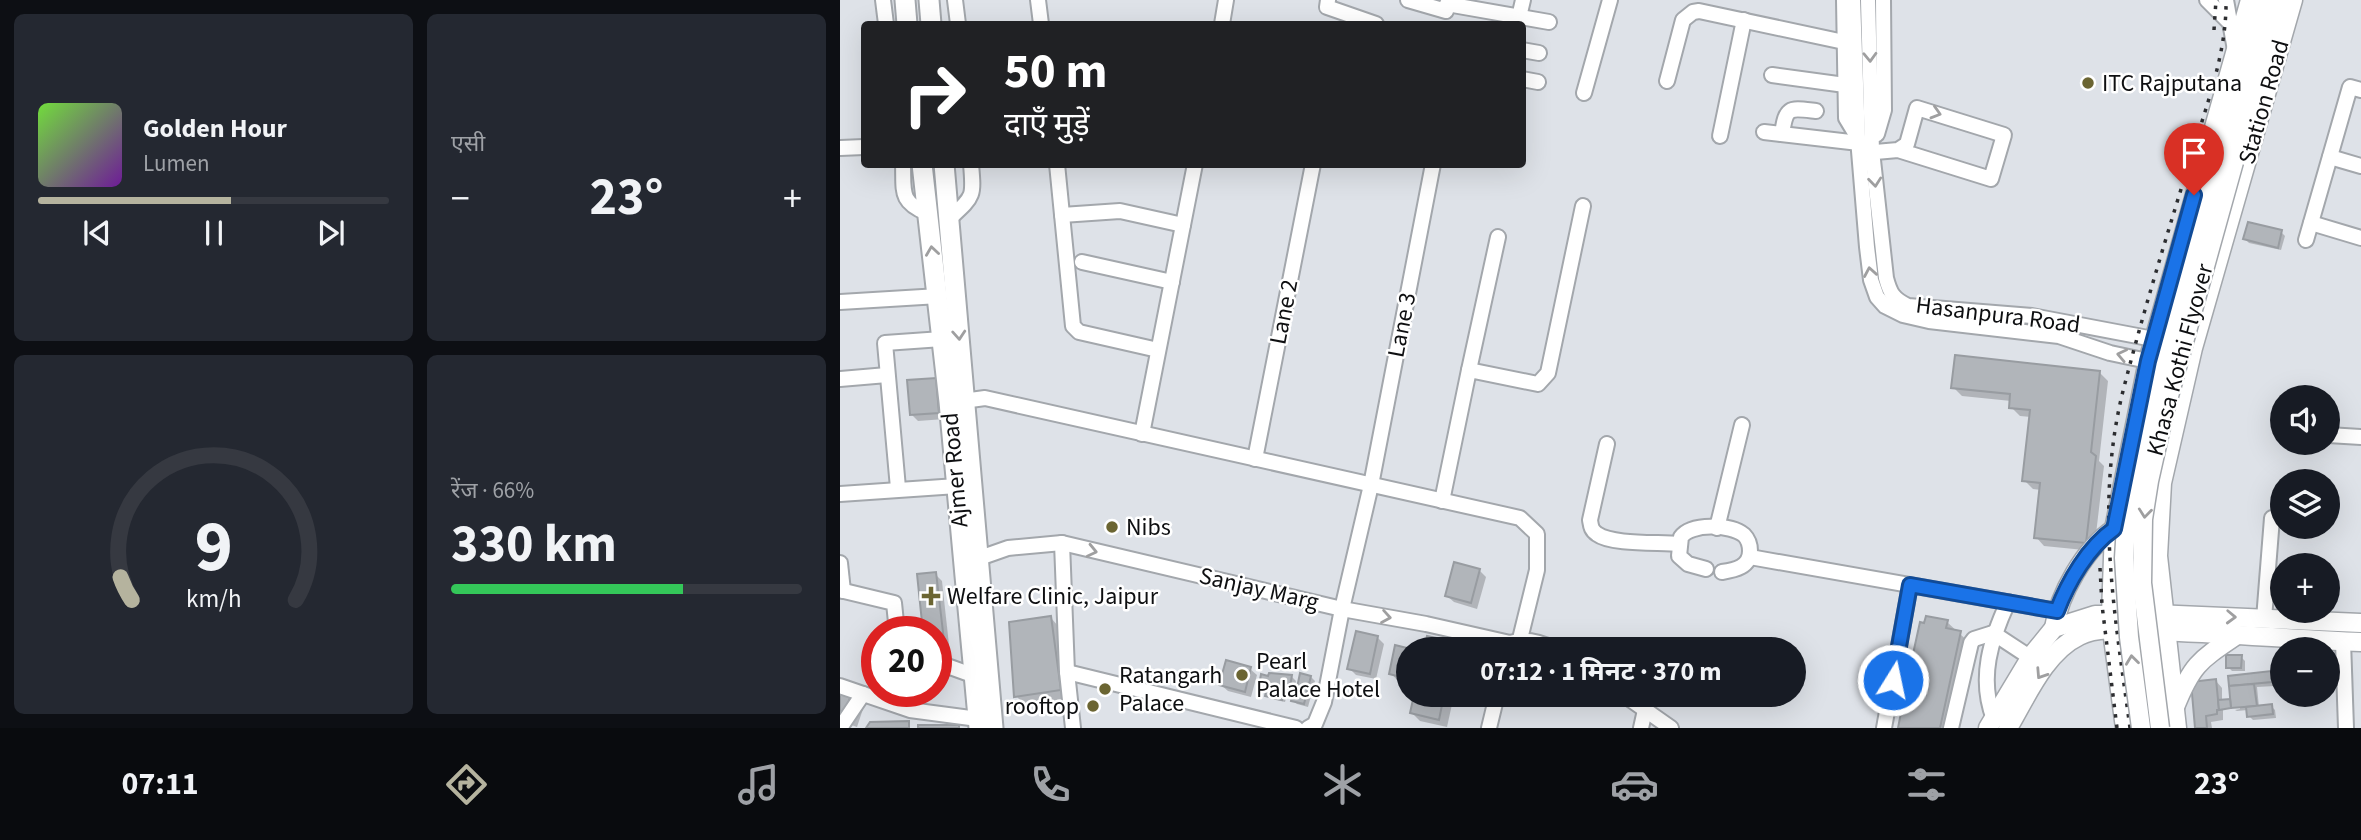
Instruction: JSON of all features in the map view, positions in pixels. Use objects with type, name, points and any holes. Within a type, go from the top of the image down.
[{"type":"highway","points":[[905,0],[907,21]]},
{"type":"highway","points":[[929,0],[931,21]]},
{"type":"highway","name":"Ajmer Road","points":[[922,168],[939,296],[957,486],[971,561],[983,725]]},
{"type":"highway","name":"Ajmer Road","points":[[944,168],[963,401],[975,676],[983,725]]},
{"type":"main road","points":[[2125,728],[2111,622],[2114,529],[2148,361],[2250,0]]},
{"type":"main road","name":"Khasa Kothi Flyover","points":[[2141,728],[2128,624],[2124,558],[2127,510],[2144,434],[2263,0]]},
{"type":"main road","name":"Khasa Kothi Flyover","points":[[2160,728],[2142,583],[2143,519],[2149,481],[2184,338],[2279,0]]},
{"type":"main road","name":"Station Road","points":[[2177,728],[2158,556],[2162,483],[2187,369],[2293,0]]},
{"type":"main road","points":[[1997,725],[2031,658],[2055,620],[2081,564],[2102,537],[2114,529]]},
{"type":"main road","points":[[2055,620],[2095,615],[2111,622],[2264,619],[2361,623]]},
{"type":"main road","points":[[1997,725],[2063,646],[2079,635],[2111,622]]},
{"type":"main road","points":[[2164,623],[2237,635],[2352,642]]},
{"type":"main road","points":[[2174,708],[2187,677],[2202,659],[2237,635]]},
{"type":"street","points":[[883,0],[886,21]]},
{"type":"street","points":[[955,0],[958,21]]},
{"type":"street","points":[[1038,0],[1041,21]]},
{"type":"street","points":[[1222,21],[1226,0]]},
{"type":"street","points":[[1328,0],[1327,7],[1367,21]]},
{"type":"street","points":[[1408,0],[1446,10],[1549,22]]},
{"type":"street","points":[[1519,17],[1523,0]]},
{"type":"street","points":[[1584,93],[1610,0]]},
{"type":"street","points":[[1844,0],[1846,118],[1862,147]]},
{"type":"street","points":[[1853,0],[1865,115]]},
{"type":"street","name":"Hasanpura Road","points":[[1868,0],[1862,147],[1864,210],[1871,280],[1877,297],[1885,306],[1903,315],[1929,321],[2059,336],[2110,353],[2187,369]]},
{"type":"street","points":[[1862,147],[1884,110],[1883,0]]},
{"type":"street","points":[[2207,0],[2230,23]]},
{"type":"street","points":[[2226,0],[2235,51]]},
{"type":"street","points":[[1667,81],[1683,19],[1708,6],[1744,20],[1844,42]]},
{"type":"street","points":[[1720,136],[1744,20]]},
{"type":"street","points":[[1526,51],[1539,53]]},
{"type":"street","points":[[1772,75],[1845,85]]},
{"type":"street","points":[[1526,80],[1538,82]]},
{"type":"street","points":[[2306,240],[2350,87],[2361,90]]},
{"type":"street","points":[[1764,132],[1898,150],[1991,179],[2004,135],[1917,107],[1907,144],[1898,150]]},
{"type":"street","points":[[1782,134],[1787,111],[1794,108],[1816,111]]},
{"type":"street","points":[[840,148],[861,147]]},
{"type":"street","name":"Hasanpura Road","points":[[1862,147],[1886,278],[1890,293],[1897,301],[1908,306],[2032,316],[2193,348]]},
{"type":"street","points":[[2330,158],[2361,166]]},
{"type":"street","points":[[903,168],[904,197],[912,207],[926,203]]},
{"type":"street","points":[[950,218],[970,199],[973,191],[971,168]]},
{"type":"street","points":[[1057,168],[1073,326],[1079,332],[1158,350]]},
{"type":"street","points":[[1142,434],[1194,168]]},
{"type":"street","name":"Lane 2","points":[[1255,459],[1312,168]]},
{"type":"street","name":"Lane 3","points":[[1308,728],[1315,724],[1321,714],[1371,485],[1432,168]]},
{"type":"street","points":[[1469,370],[1538,384],[1545,379],[1583,206]]},
{"type":"street","points":[[1062,215],[1120,211],[1183,226]]},
{"type":"street","points":[[2311,223],[2361,238]]},
{"type":"street","points":[[1442,501],[1498,237]]},
{"type":"street","points":[[1082,262],[1172,282]]},
{"type":"street","points":[[840,302],[939,296]]},
{"type":"street","points":[[898,488],[885,343],[943,339]]},
{"type":"street","points":[[840,379],[887,375]]},
{"type":"street","points":[[963,401],[985,398],[1520,518],[1537,534],[1537,570],[1515,637]]},
{"type":"street","points":[[1717,528],[1742,425]]},
{"type":"street","points":[[2340,436],[2361,437]]},
{"type":"street","points":[[1607,444],[1590,520],[1593,531],[1615,540],[1679,544]]},
{"type":"street","points":[[840,494],[957,486]]},
{"type":"street","points":[[1706,569],[1694,567],[1679,556],[1681,537],[1690,528],[1717,528],[1737,531],[1744,535],[1750,557],[1741,568],[1722,572]]},
{"type":"street","points":[[2264,619],[2270,539]]},
{"type":"street","points":[[1062,544],[1067,672],[1073,728]]},
{"type":"street","name":"Sanjay Marg","points":[[971,561],[1008,548],[1062,544],[1342,609],[1483,637]]},
{"type":"street","points":[[1750,557],[2008,602],[2055,620]]},
{"type":"street","points":[[840,563],[841,590],[894,603],[895,616]]},
{"type":"street","points":[[1884,728],[1910,585]]},
{"type":"street","points":[[1997,725],[1989,706],[1986,668],[1993,633],[2008,602]]},
{"type":"street","points":[[1993,633],[2031,658]]},
{"type":"street","points":[[1951,728],[1971,643],[1974,639],[1993,633]]},
{"type":"street","points":[[2346,728],[2352,642]]},
{"type":"street","points":[[952,668],[975,676]]},
{"type":"street","points":[[1067,672],[1296,728]]},
{"type":"street","points":[[840,686],[861,693]]},
{"type":"street","points":[[840,728],[861,697]]},
{"type":"street","points":[[901,707],[983,725]]},
{"type":"street","points":[[1489,728],[1494,707]]},
{"type":"street","points":[[1641,707],[1671,728]]},
{"type":"street","points":[[1641,728],[1645,710]]},
{"type":"building","points":[[2248,222],[2282,230],[2278,248],[2243,239]]},
{"type":"building","points":[[1955,355],[2100,371],[2091,452],[2096,456],[2086,543],[2034,538],[2040,483],[2022,481],[2030,410],[2009,408],[2010,394],[1951,388]]},
{"type":"building","points":[[936,378],[939,413],[910,415],[907,380]]},
{"type":"building","points":[[1454,562],[1480,569],[1471,603],[1445,596]]},
{"type":"building","points":[[936,572],[941,616],[921,616],[917,574]]},
{"type":"building","points":[[1051,616],[1061,690],[1014,697],[1009,622]]},
{"type":"building","points":[[1926,616],[1948,620],[1946,628],[1961,631],[1940,728],[1898,728],[1908,677],[1896,674],[1901,652],[1913,654],[1920,622],[1924,623]]},
{"type":"building","points":[[1356,631],[1378,636],[1370,674],[1347,669]]},
{"type":"building","points":[[1395,645],[1396,676],[1389,674]]},
{"type":"building","points":[[2226,655],[2242,655],[2241,668],[2226,668]]},
{"type":"building","points":[[1226,660],[1251,667],[1245,692],[1219,685]]},
{"type":"building","points":[[2270,671],[2270,682],[2229,686],[2228,676]]},
{"type":"building","points":[[1269,673],[1292,675],[1290,687],[1285,686],[1282,700],[1265,696],[1268,682],[1260,680],[1261,674],[1268,676]]},
{"type":"building","points":[[1300,673],[1311,676],[1304,704],[1291,701]]},
{"type":"building","points":[[2216,679],[2219,710],[2217,714],[2206,716],[2207,728],[2195,728],[2191,682]]},
{"type":"building","points":[[2254,684],[2257,706],[2231,708],[2229,686]]},
{"type":"building","points":[[840,691],[851,695],[844,715],[840,714]]},
{"type":"building","points":[[2230,699],[2231,708],[2219,710],[2218,700]]},
{"type":"building","points":[[2270,704],[2273,714],[2247,717],[2246,707]]},
{"type":"building","points":[[1411,707],[1442,707],[1439,720],[1410,713]]},
{"type":"building","points":[[909,721],[909,728],[866,728],[870,722]]},
{"type":"building","points":[[918,725],[959,725],[959,728],[918,728]]},
{"type":"railway","points":[[2214,30],[2216,0]]},
{"type":"railway","points":[[2130,728],[2110,562],[2110,479],[2114,437],[2138,336],[2214,81],[2223,41],[2226,0]]},
{"type":"railway","points":[[2100,568],[2117,728]]},
{"type":"place","name":"ITC Rajputana","points":[[2088,83]]},
{"type":"place","name":"Nibs","points":[[1112,527]]},
{"type":"place","name":"Welfare Clinic, Jaipur","points":[[931,596]]},
{"type":"place","name":"Pearl Palace Hotel","points":[[1242,675]]},
{"type":"place","name":"Ratangarh Palace","points":[[1105,689]]},
{"type":"place","name":"rooftop","points":[[1093,706]]},
{"type":"route","points":[[1893,680],[1910,585],[2057,611],[2081,564],[2102,537],[2114,529],[2148,361],[2194,195]]}]
